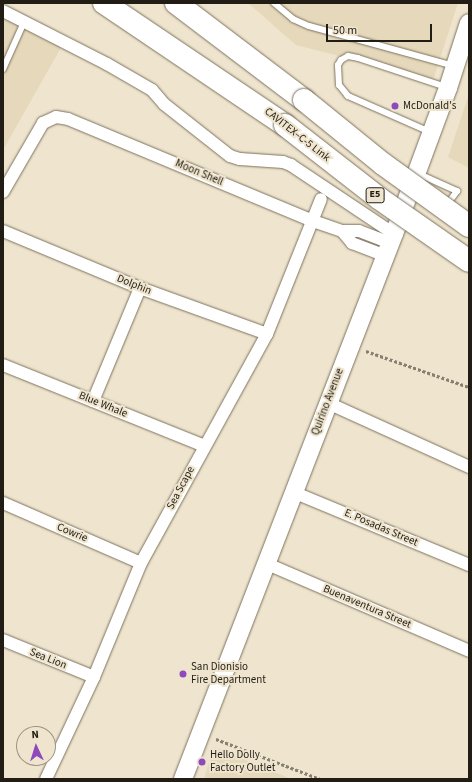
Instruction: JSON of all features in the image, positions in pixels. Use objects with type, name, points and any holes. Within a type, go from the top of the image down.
[{"type":"highway","points":[[104,3],[285,125]]},
{"type":"highway","name":"CAVITEX–C-5 Link","points":[[129,3],[380,198],[469,261]]},
{"type":"highway","points":[[176,3],[304,100],[459,226]]},
{"type":"highway","points":[[193,3],[304,100]]},
{"type":"main road","name":"Quirino Avenue","points":[[183,779],[265,563],[417,173],[448,88],[469,23]]},
{"type":"street","points":[[3,11],[107,64],[152,90],[164,104],[230,156],[240,159],[283,162],[291,165],[390,244]]},
{"type":"street","name":"Moon Shell","points":[[3,192],[42,123],[56,117],[68,119],[342,232],[352,243],[390,244]]},
{"type":"street","name":"Sea Scape","points":[[46,779],[94,677],[141,563],[204,446],[267,334],[321,199]]},
{"type":"street","name":"Dolphin","points":[[3,231],[140,288],[267,334]]},
{"type":"street","points":[[93,401],[140,288]]},
{"type":"street","name":"Blue Whale","points":[[3,365],[204,446]]},
{"type":"street","points":[[328,403],[469,467]]},
{"type":"street","name":"E. Posadas Street","points":[[293,492],[469,565]]},
{"type":"street","name":"Cowrie","points":[[3,503],[141,563]]},
{"type":"street","name":"Buenaventura Street","points":[[265,563],[469,651]]},
{"type":"street","name":"Sea Lion","points":[[3,640],[94,677]]},
{"type":"lane","points":[[274,3],[293,19],[309,26],[455,66]]},
{"type":"lane","points":[[3,69],[24,22]]},
{"type":"lane","points":[[432,133],[348,96],[339,85],[338,65],[341,60],[348,56],[358,58],[448,88]]},
{"type":"lane","points":[[417,173],[457,191],[446,205],[459,226],[469,232]]},
{"type":"path","points":[[350,345],[469,387]]},
{"type":"path","points":[[200,733],[320,779]]},
{"type":"shaded area","points":[[248,3],[458,3],[433,80],[296,45]]},
{"type":"shaded area","points":[[3,18],[63,44],[3,150]]},
{"type":"shaded area","points":[[469,94],[469,168],[448,157]]},
{"type":"shaded area","points":[[214,747],[291,779],[204,779]]},
{"type":"place","name":"McDonald's","points":[[395,106]]},
{"type":"place","name":"San Dionisio Fire Department","points":[[183,674]]},
{"type":"place","name":"Hello Dolly Factory Outlet","points":[[202,762]]}]
